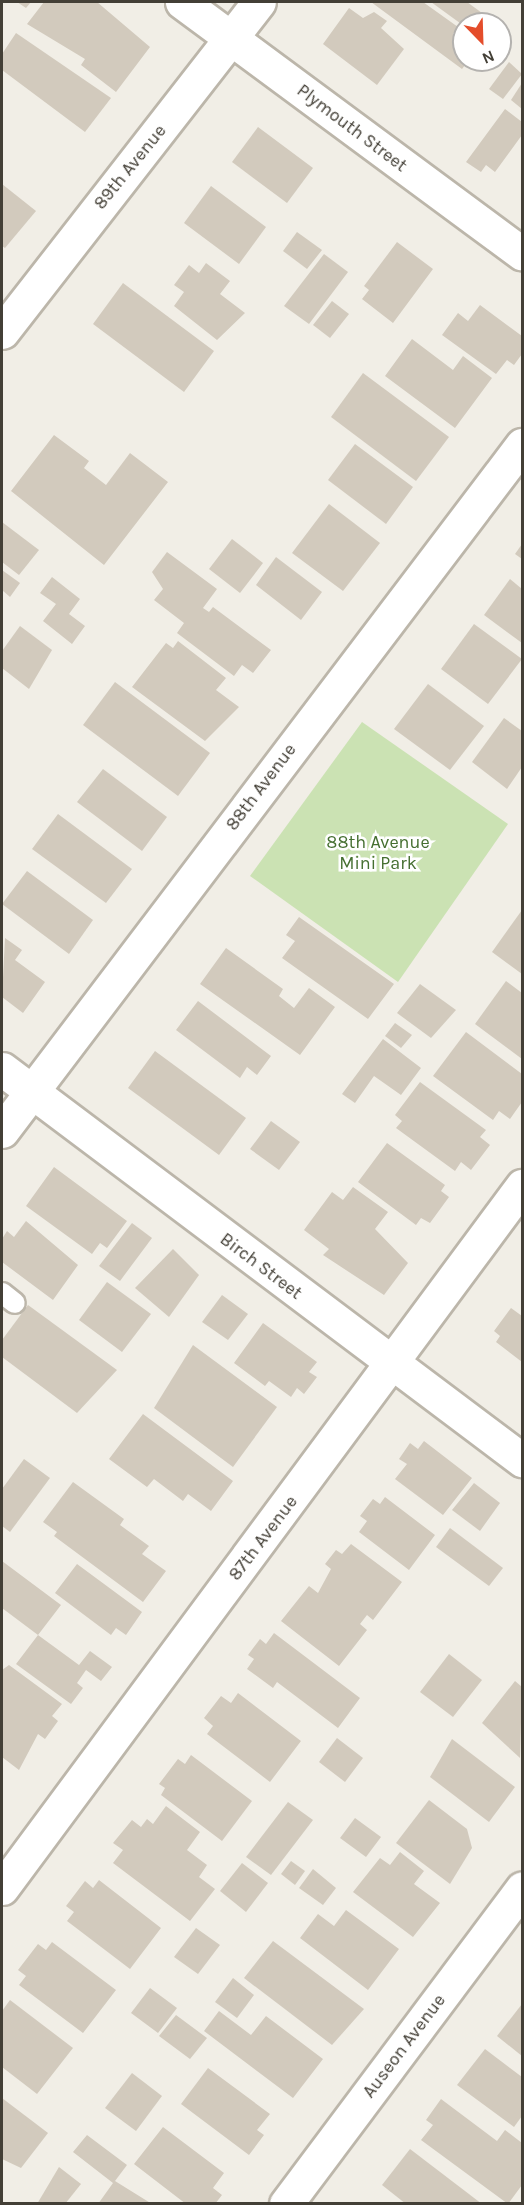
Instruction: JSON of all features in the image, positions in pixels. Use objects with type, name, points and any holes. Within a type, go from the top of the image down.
[{"type":"street","name":"Plymouth Street","points":[[182,2],[522,254]]},
{"type":"street","name":"89th Avenue","points":[[2,332],[259,2]]},
{"type":"street","name":"88th Avenue","points":[[2,1131],[522,445]]},
{"type":"street","name":"Birch Street","points":[[2,1069],[391,1365],[522,1460]]},
{"type":"street","name":"87th Avenue","points":[[2,1888],[522,1186]]},
{"type":"street","name":"Auseon Avenue","points":[[286,2204],[522,1889]]},
{"type":"green space","name":"88th Avenue Mini Park","points":[[362,722],[508,824],[398,982],[250,876]]},
{"type":"building","points":[[17,2],[31,2],[26,8]]},
{"type":"building","points":[[44,2],[97,2],[150,47],[116,92],[81,65],[85,59],[27,24]]},
{"type":"building","points":[[371,2],[423,2],[452,23],[452,62]]},
{"type":"building","points":[[431,2],[467,2],[481,12],[452,12],[452,17]]},
{"type":"building","points":[[349,8],[363,18],[374,12],[387,21],[381,28],[404,49],[377,85],[323,44]]},
{"type":"building","points":[[16,33],[111,98],[85,132],[2,70],[2,54]]},
{"type":"building","points":[[512,65],[522,74],[503,99],[489,89],[502,72],[512,72]]},
{"type":"building","points":[[522,83],[522,109],[511,100]]},
{"type":"building","points":[[505,109],[522,122],[522,135],[495,172],[486,165],[481,172],[466,162]]},
{"type":"building","points":[[258,127],[313,168],[287,203],[232,162]]},
{"type":"building","points":[[2,184],[36,211],[5,248],[2,246]]},
{"type":"building","points":[[211,186],[266,227],[239,264],[184,223]]},
{"type":"building","points":[[297,232],[322,250],[307,269],[283,251]]},
{"type":"building","points":[[397,242],[433,269],[393,323],[362,299],[369,290],[364,286]]},
{"type":"building","points":[[324,254],[348,272],[309,324],[284,306]]},
{"type":"building","points":[[206,263],[230,281],[220,294],[245,313],[217,340],[174,306],[184,292],[174,285],[189,265],[199,273]]},
{"type":"building","points":[[123,283],[214,351],[184,392],[93,324]]},
{"type":"building","points":[[332,301],[349,314],[330,338],[313,325]]},
{"type":"building","points":[[480,305],[522,336],[522,354],[514,365],[507,360],[496,374],[442,335],[458,313],[468,321]]},
{"type":"building","points":[[412,339],[453,370],[463,356],[492,378],[455,428],[385,376]]},
{"type":"building","points":[[363,373],[449,437],[416,481],[331,417]]},
{"type":"building","points":[[54,435],[89,461],[84,468],[106,485],[130,453],[168,482],[104,565],[11,491]]},
{"type":"building","points":[[355,444],[413,487],[386,524],[328,480]]},
{"type":"building","points":[[329,504],[380,543],[343,591],[292,553]]},
{"type":"building","points":[[2,522],[39,550],[19,575],[2,562]]},
{"type":"building","points":[[232,539],[263,563],[240,593],[209,569]]},
{"type":"building","points":[[522,544],[522,559],[515,554]]},
{"type":"building","points":[[167,552],[217,589],[203,608],[209,612],[213,607],[271,650],[253,673],[242,665],[234,676],[177,633],[184,623],[154,600],[163,589],[152,572]]},
{"type":"building","points":[[276,557],[322,592],[301,620],[256,585]]},
{"type":"building","points":[[2,570],[20,583],[10,597],[2,590]]},
{"type":"building","points":[[52,577],[80,599],[69,614],[85,626],[72,644],[43,621],[56,604],[40,593]]},
{"type":"building","points":[[510,579],[522,589],[522,643],[484,615]]},
{"type":"building","points":[[474,624],[522,659],[488,704],[441,669]]},
{"type":"building","points":[[20,626],[52,650],[29,689],[2,668],[2,651]]},
{"type":"building","points":[[178,641],[226,678],[216,690],[239,707],[205,741],[132,687],[166,643],[173,648]]},
{"type":"building","points":[[115,682],[210,753],[178,796],[83,725]]},
{"type":"building","points":[[428,684],[484,726],[450,770],[394,729]]},
{"type":"building","points":[[504,718],[522,731],[522,767],[507,789],[472,762]]},
{"type":"building","points":[[103,769],[167,817],[142,851],[77,802]]},
{"type":"building","points":[[58,814],[132,869],[106,903],[32,849]]},
{"type":"building","points":[[27,871],[93,920],[69,954],[2,904]]},
{"type":"building","points":[[522,910],[522,974],[492,952]]},
{"type":"building","points":[[299,917],[394,984],[368,1019],[282,958],[295,941],[286,935]]},
{"type":"building","points":[[5,938],[22,950],[15,960],[45,982],[23,1013],[2,997]]},
{"type":"building","points":[[226,948],[283,989],[279,996],[294,1008],[309,988],[335,1007],[300,1055],[200,984]]},
{"type":"building","points":[[506,981],[522,993],[522,1059],[475,1024]]},
{"type":"building","points":[[420,984],[456,1010],[431,1038],[397,1013]]},
{"type":"building","points":[[198,1001],[271,1056],[257,1075],[247,1067],[240,1078],[176,1030]]},
{"type":"building","points":[[395,1023],[412,1035],[401,1048],[385,1036]]},
{"type":"building","points":[[466,1032],[522,1074],[522,1102],[510,1119],[499,1111],[493,1120],[433,1076]]},
{"type":"building","points":[[383,1039],[421,1068],[401,1095],[374,1076],[355,1103],[342,1094]]},
{"type":"building","points":[[155,1051],[246,1118],[219,1155],[128,1088]]},
{"type":"building","points":[[420,1082],[486,1130],[480,1137],[490,1145],[471,1170],[461,1162],[455,1171],[396,1128],[402,1121],[395,1115]]},
{"type":"building","points":[[271,1121],[300,1142],[279,1170],[250,1149]]},
{"type":"building","points":[[387,1143],[445,1185],[441,1191],[449,1197],[430,1223],[421,1218],[416,1225],[358,1182]]},
{"type":"building","points":[[54,1167],[127,1221],[107,1248],[100,1243],[92,1254],[26,1206]]},
{"type":"building","points":[[353,1187],[388,1212],[375,1229],[408,1263],[384,1295],[323,1255],[329,1249],[304,1230],[332,1192],[343,1200]]},
{"type":"building","points":[[26,1221],[78,1265],[53,1300],[2,1262],[2,1239],[7,1231],[14,1237]]},
{"type":"building","points":[[132,1223],[152,1238],[120,1281],[99,1266]]},
{"type":"building","points":[[173,1249],[199,1275],[169,1317],[135,1288]]},
{"type":"building","points":[[107,1282],[151,1314],[122,1352],[79,1320]]},
{"type":"building","points":[[222,1295],[248,1314],[228,1340],[202,1322]]},
{"type":"building","points":[[28,1305],[117,1370],[77,1413],[2,1357],[2,1340]]},
{"type":"building","points":[[511,1308],[522,1316],[522,1362],[496,1342],[500,1336],[494,1331]]},
{"type":"building","points":[[263,1323],[317,1362],[309,1372],[317,1377],[304,1394],[297,1388],[291,1397],[269,1381],[265,1386],[234,1363]]},
{"type":"building","points":[[193,1345],[277,1407],[233,1467],[154,1408]]},
{"type":"building","points":[[143,1414],[233,1481],[211,1511],[188,1494],[183,1501],[154,1479],[147,1487],[109,1459]]},
{"type":"building","points":[[424,1441],[472,1478],[443,1515],[395,1479],[407,1464],[399,1459],[410,1443],[418,1449]]},
{"type":"building","points":[[24,1459],[50,1478],[10,1532],[2,1526],[2,1489]]},
{"type":"building","points":[[73,1482],[124,1519],[120,1525],[149,1546],[142,1554],[166,1571],[143,1602],[54,1536],[57,1532],[43,1522]]},
{"type":"building","points":[[474,1483],[500,1503],[480,1531],[452,1510]]},
{"type":"building","points":[[385,1497],[435,1535],[409,1570],[359,1532],[367,1521],[360,1516],[373,1499],[380,1504]]},
{"type":"building","points":[[450,1528],[503,1568],[489,1586],[436,1547]]},
{"type":"building","points":[[351,1544],[402,1582],[373,1620],[367,1615],[360,1624],[367,1630],[339,1666],[281,1621],[309,1586],[318,1593],[331,1569],[325,1564],[336,1550],[342,1554]]},
{"type":"building","points":[[2,1561],[61,1605],[38,1635],[2,1608]]},
{"type":"building","points":[[77,1564],[142,1612],[126,1635],[116,1628],[111,1635],[55,1593]]},
{"type":"building","points":[[274,1633],[360,1698],[338,1728],[277,1682],[273,1688],[247,1669],[254,1659],[248,1655],[260,1639],[266,1644]]},
{"type":"building","points":[[38,1635],[79,1665],[90,1651],[112,1667],[101,1681],[86,1670],[77,1683],[83,1688],[71,1704],[16,1664]]},
{"type":"building","points":[[449,1654],[482,1680],[453,1717],[420,1692]]},
{"type":"building","points":[[9,1665],[62,1704],[52,1716],[58,1721],[45,1739],[38,1734],[19,1770],[2,1757],[2,1670]]},
{"type":"building","points":[[515,1681],[522,1687],[520,1758],[482,1723]]},
{"type":"building","points":[[238,1693],[301,1741],[270,1782],[207,1734],[213,1726],[204,1718],[221,1696],[231,1703]]},
{"type":"building","points":[[337,1738],[363,1758],[345,1782],[319,1762]]},
{"type":"building","points":[[452,1739],[515,1787],[489,1822],[430,1777]]},
{"type":"building","points":[[191,1755],[252,1801],[222,1841],[161,1795],[165,1788],[159,1784],[178,1759],[185,1764]]},
{"type":"building","points":[[429,1800],[467,1829],[472,1848],[450,1884],[396,1843]]},
{"type":"building","points":[[288,1802],[313,1820],[271,1875],[246,1857]]},
{"type":"building","points":[[166,1806],[200,1832],[187,1850],[207,1865],[199,1877],[215,1889],[190,1921],[113,1863],[123,1850],[113,1843],[132,1820],[141,1827],[147,1819],[153,1824]]},
{"type":"building","points":[[355,1818],[381,1837],[366,1857],[340,1838]]},
{"type":"building","points":[[400,1852],[424,1871],[414,1884],[440,1903],[413,1937],[353,1892],[380,1858],[390,1865]]},
{"type":"building","points":[[291,1861],[305,1871],[295,1885],[281,1874]]},
{"type":"building","points":[[242,1863],[268,1883],[246,1912],[220,1891]]},
{"type":"building","points":[[313,1869],[336,1888],[323,1905],[299,1888]]},
{"type":"building","points":[[99,1880],[161,1928],[130,1969],[67,1921],[74,1912],[66,1906],[85,1881],[93,1888]]},
{"type":"building","points":[[346,1910],[399,1949],[368,1990],[300,1938],[318,1914],[334,1926]]},
{"type":"building","points":[[196,1928],[220,1945],[198,1974],[174,1957]]},
{"type":"building","points":[[273,1941],[364,2009],[332,2045],[244,1978]]},
{"type":"building","points":[[52,1942],[116,1990],[83,2033],[19,1985],[26,1976],[18,1970],[38,1944],[46,1950]]},
{"type":"building","points":[[233,1978],[254,1995],[237,2018],[215,2002]]},
{"type":"building","points":[[150,1988],[177,2008],[158,2033],[131,2013]]},
{"type":"building","points":[[10,2000],[73,2048],[37,2094],[2,2067],[2,2011]]},
{"type":"building","points":[[522,2004],[522,2056],[497,2036]]},
{"type":"building","points":[[219,2011],[251,2035],[266,2016],[323,2059],[293,2098],[204,2031]]},
{"type":"building","points":[[176,2015],[207,2038],[190,2059],[159,2036]]},
{"type":"building","points":[[485,2049],[522,2077],[522,2116],[514,2127],[457,2085]]},
{"type":"building","points":[[208,2068],[270,2114],[257,2130],[264,2135],[249,2155],[181,2104]]},
{"type":"building","points":[[132,2073],[162,2096],[136,2131],[105,2108]]},
{"type":"building","points":[[2,2098],[48,2133],[21,2168],[2,2159]]},
{"type":"building","points":[[441,2099],[497,2141],[505,2130],[522,2143],[522,2185],[508,2204],[421,2140],[433,2125],[426,2120]]},
{"type":"building","points":[[163,2127],[224,2173],[213,2188],[222,2195],[215,2204],[186,2204],[134,2164]]},
{"type":"building","points":[[87,2135],[127,2165],[115,2181],[152,2204],[98,2204],[113,2183],[73,2152]]},
{"type":"building","points":[[410,2149],[482,2204],[406,2204],[382,2185]]},
{"type":"building","points":[[59,2167],[81,2184],[65,2204],[37,2204]]}]
